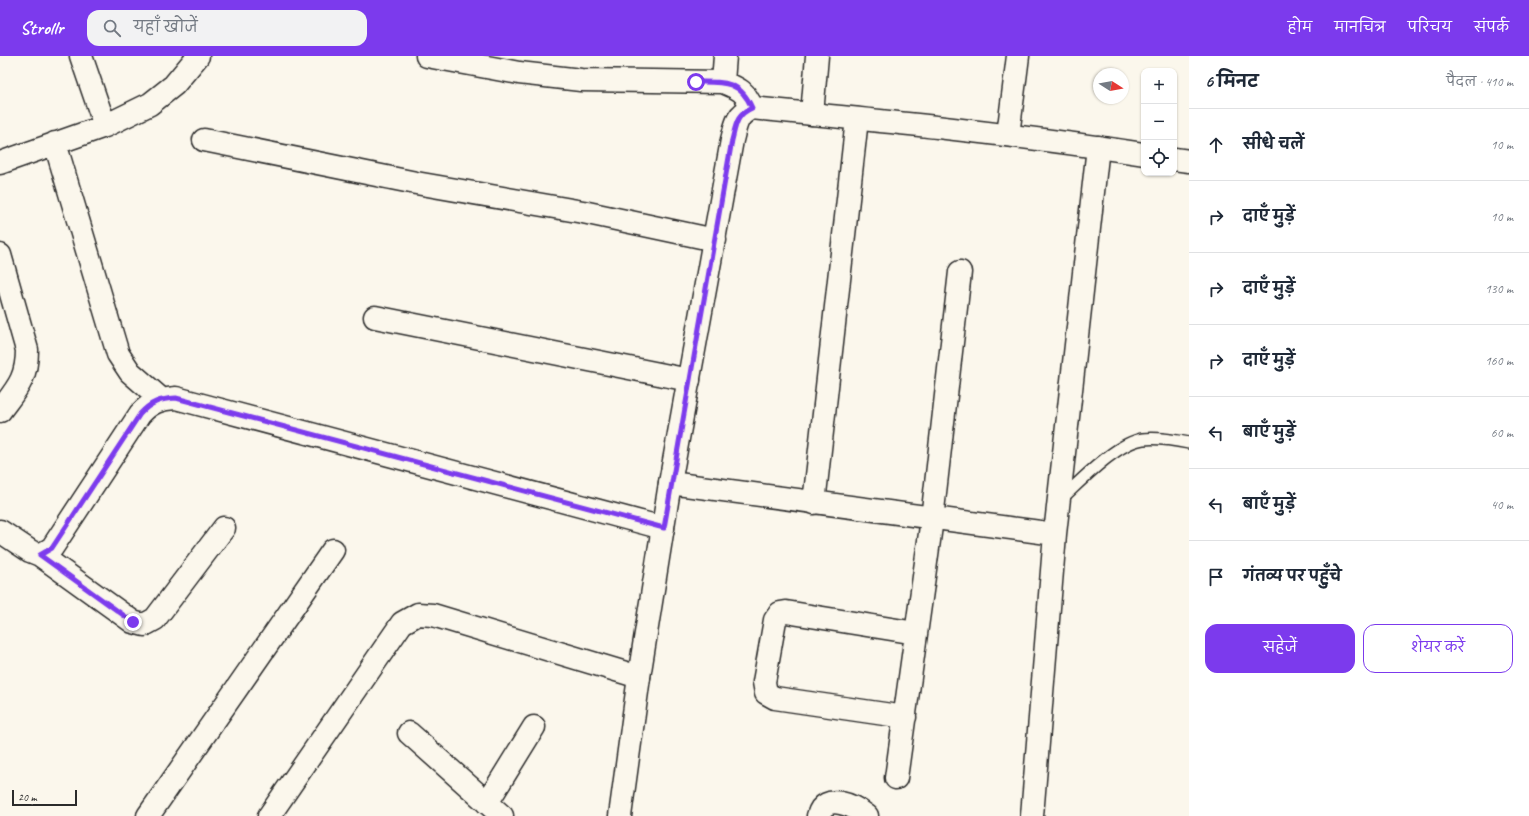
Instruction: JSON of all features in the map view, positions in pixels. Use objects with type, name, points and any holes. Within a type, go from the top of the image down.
[{"type":"street","points":[[81,56],[105,126]]},
{"type":"street","points":[[0,164],[105,126],[150,104],[174,85],[198,56]]},
{"type":"street","points":[[427,56],[520,65],[606,82],[723,82],[740,89],[747,96],[752,108]]},
{"type":"street","points":[[723,82],[725,56]]},
{"type":"street","points":[[812,114],[817,56]]},
{"type":"street","points":[[1008,135],[1018,56]]},
{"type":"street","points":[[620,816],[639,677],[670,483],[732,140],[738,120],[743,112],[752,108],[812,114],[1008,135],[1141,154]]},
{"type":"street","points":[[814,503],[857,119]]},
{"type":"street","points":[[204,140],[416,183],[583,212],[715,240]]},
{"type":"street","points":[[55,143],[118,354],[130,372],[161,399]]},
{"type":"street","points":[[1032,816],[1055,534],[1098,147]]},
{"type":"street","points":[[1177,160],[1189,162]]},
{"type":"street","points":[[0,255],[27,350],[27,366],[21,384],[0,411]]},
{"type":"street","points":[[896,778],[932,519],[960,272]]},
{"type":"street","points":[[375,318],[689,380]]},
{"type":"street","points":[[40,555],[52,548],[140,414],[149,404],[161,399],[176,398],[664,528]]},
{"type":"street","points":[[670,483],[932,519],[1055,534]]},
{"type":"street","points":[[0,531],[30,551],[40,555],[133,622],[144,625],[155,619],[224,528]]},
{"type":"street","points":[[148,816],[333,550]]},
{"type":"street","points":[[905,717],[775,698],[766,693],[764,682],[775,620],[780,613],[786,612],[916,633]]},
{"type":"street","points":[[270,816],[402,623],[418,614],[433,615],[639,677]]},
{"type":"street","points":[[408,733],[494,809],[534,727]]},
{"type":"street","points":[[818,816],[819,812],[829,804],[841,802],[855,807],[867,816]]},
{"type":"lane","points":[[1059,500],[1122,446],[1143,439],[1169,440],[1189,443]]},
{"type":"route","points":[[133,622],[40,555],[52,548],[140,414],[149,404],[161,399],[176,398],[664,528],[670,483],[732,140],[738,120],[743,112],[752,108],[747,96],[740,89],[723,82],[696,82]]}]
